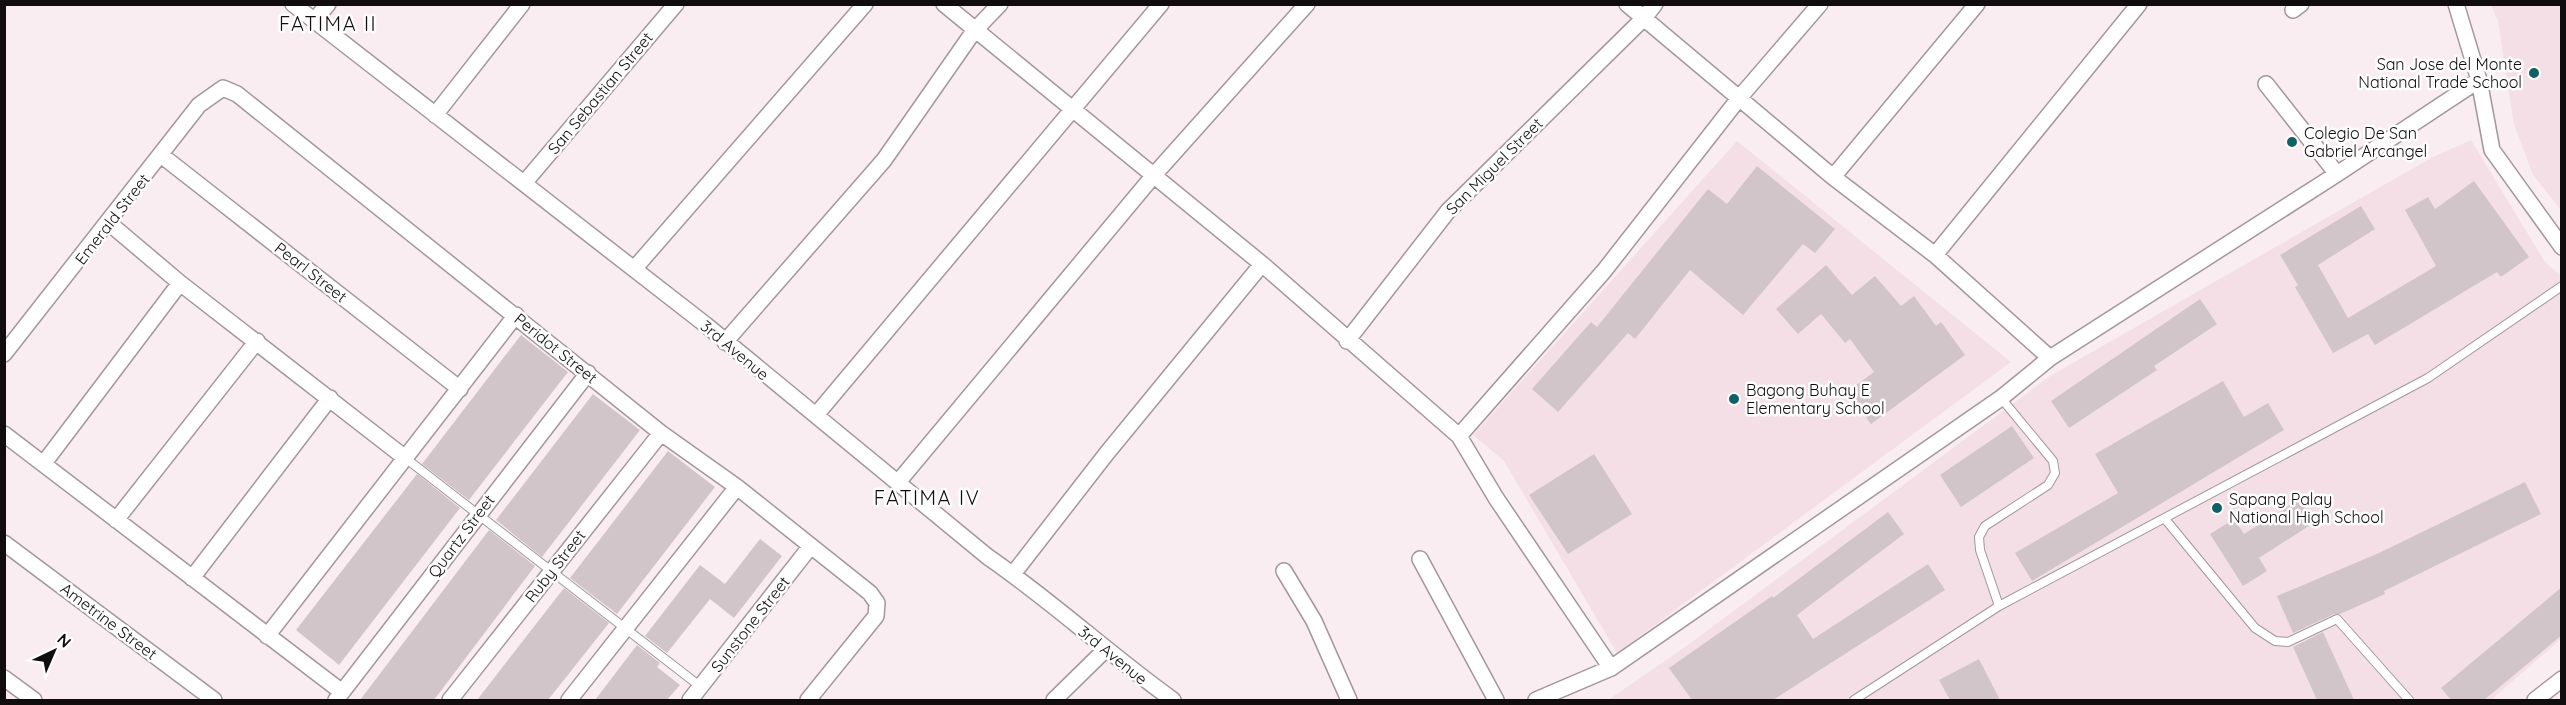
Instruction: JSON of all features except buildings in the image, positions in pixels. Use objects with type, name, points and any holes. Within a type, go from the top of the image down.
[{"type":"street","name":"3rd Avenue","points":[[293,4],[525,182],[899,481],[988,557],[1013,574],[1173,700]]},
{"type":"street","points":[[314,21],[328,4]]},
{"type":"street","points":[[435,115],[522,4]]},
{"type":"street","name":"San Sebastian Street","points":[[525,182],[676,4]]},
{"type":"street","points":[[634,269],[865,4]]},
{"type":"street","points":[[944,4],[974,31],[1262,264],[1347,341],[1459,436],[1496,498],[1611,668]]},
{"type":"street","points":[[724,342],[884,160],[974,31],[1000,4]]},
{"type":"street","points":[[816,415],[1161,4]]},
{"type":"street","points":[[899,481],[1154,175],[1307,4]]},
{"type":"street","points":[[1627,4],[1833,177],[1935,255],[2050,358]]},
{"type":"street","name":"San Miguel Street","points":[[1347,341],[1448,211],[1644,18],[1655,4]]},
{"type":"street","points":[[1459,436],[1604,271],[1740,98],[1820,4]]},
{"type":"street","points":[[1833,177],[1977,4]]},
{"type":"street","points":[[1935,255],[2139,4]]},
{"type":"street","points":[[2456,4],[2479,80],[2492,150],[2562,247]]},
{"type":"street","points":[[1536,700],[1611,668],[2001,398],[2050,358],[2479,80]]},
{"type":"street","points":[[2266,84],[2337,174]]},
{"type":"street","name":"Emerald Street","points":[[4,354],[109,223],[199,105],[223,88]]},
{"type":"street","name":"Peridot Street","points":[[223,88],[237,94],[662,433],[737,487],[870,593],[877,603],[876,616],[808,700]]},
{"type":"street","name":"Pearl Street","points":[[161,155],[460,389]]},
{"type":"street","points":[[109,223],[180,283],[404,456]]},
{"type":"street","points":[[1013,574],[1107,453],[1262,264]]},
{"type":"street","points":[[44,463],[180,283]]},
{"type":"street","points":[[267,636],[404,456],[460,389],[516,315]]},
{"type":"street","points":[[116,520],[257,341]]},
{"type":"street","name":"Quartz Street","points":[[339,696],[588,373]]},
{"type":"street","points":[[192,578],[330,398]]},
{"type":"street","name":"Ruby Street","points":[[450,700],[662,433]]},
{"type":"street","points":[[4,434],[267,636],[339,696]]},
{"type":"street","points":[[569,700],[737,487]]},
{"type":"street","name":"Ametrine Street","points":[[4,543],[214,700]]},
{"type":"street","name":"Sunstone Street","points":[[690,700],[810,547]]},
{"type":"street","points":[[1420,559],[1496,700]]},
{"type":"street","points":[[1284,571],[1314,621],[1349,700]]},
{"type":"street","points":[[1054,700],[1106,649]]},
{"type":"street","points":[[4,678],[34,700]]},
{"type":"street","points":[[2535,700],[2562,679]]},
{"type":"lane","points":[[1854,700],[1999,606],[2428,378],[2562,286]]},
{"type":"lane","points":[[1999,606],[1980,550],[1979,537],[1985,525],[2048,485],[2055,473],[2053,461],[2001,398]]},
{"type":"lane","points":[[404,456],[701,687]]},
{"type":"lane","points":[[2165,519],[2255,628],[2275,641],[2288,642],[2337,619],[2409,700]]},
{"type":"shaded area","name":"San Jose del Monte National Trade School","points":[[2491,5],[2561,5],[2561,210],[2533,175],[2514,125],[2498,21]]},
{"type":"shaded area","name":"Sapang Palay National High School","points":[[2471,140],[2545,262],[2561,276],[2561,639],[2491,700],[1608,700],[1685,647],[2050,376],[2433,157]]},
{"type":"shaded area","name":"Bagong Buhay E Elementary School","points":[[1737,141],[2011,362],[1617,653],[1504,461],[1473,435]]},
{"type":"place","name":"San Jose del Monte National Trade School","points":[[2534,73]]},
{"type":"place","name":"Colegio De San Gabriel Arcangel","points":[[2292,142]]},
{"type":"place","name":"Bagong Buhay E Elementary School","points":[[1734,399]]},
{"type":"place","name":"Sapang Palay National High School","points":[[2217,508]]},
{"type":"district","name":"FATIMA II","points":[[328,24]]},
{"type":"district","name":"FATIMA IV","points":[[927,498]]}]
